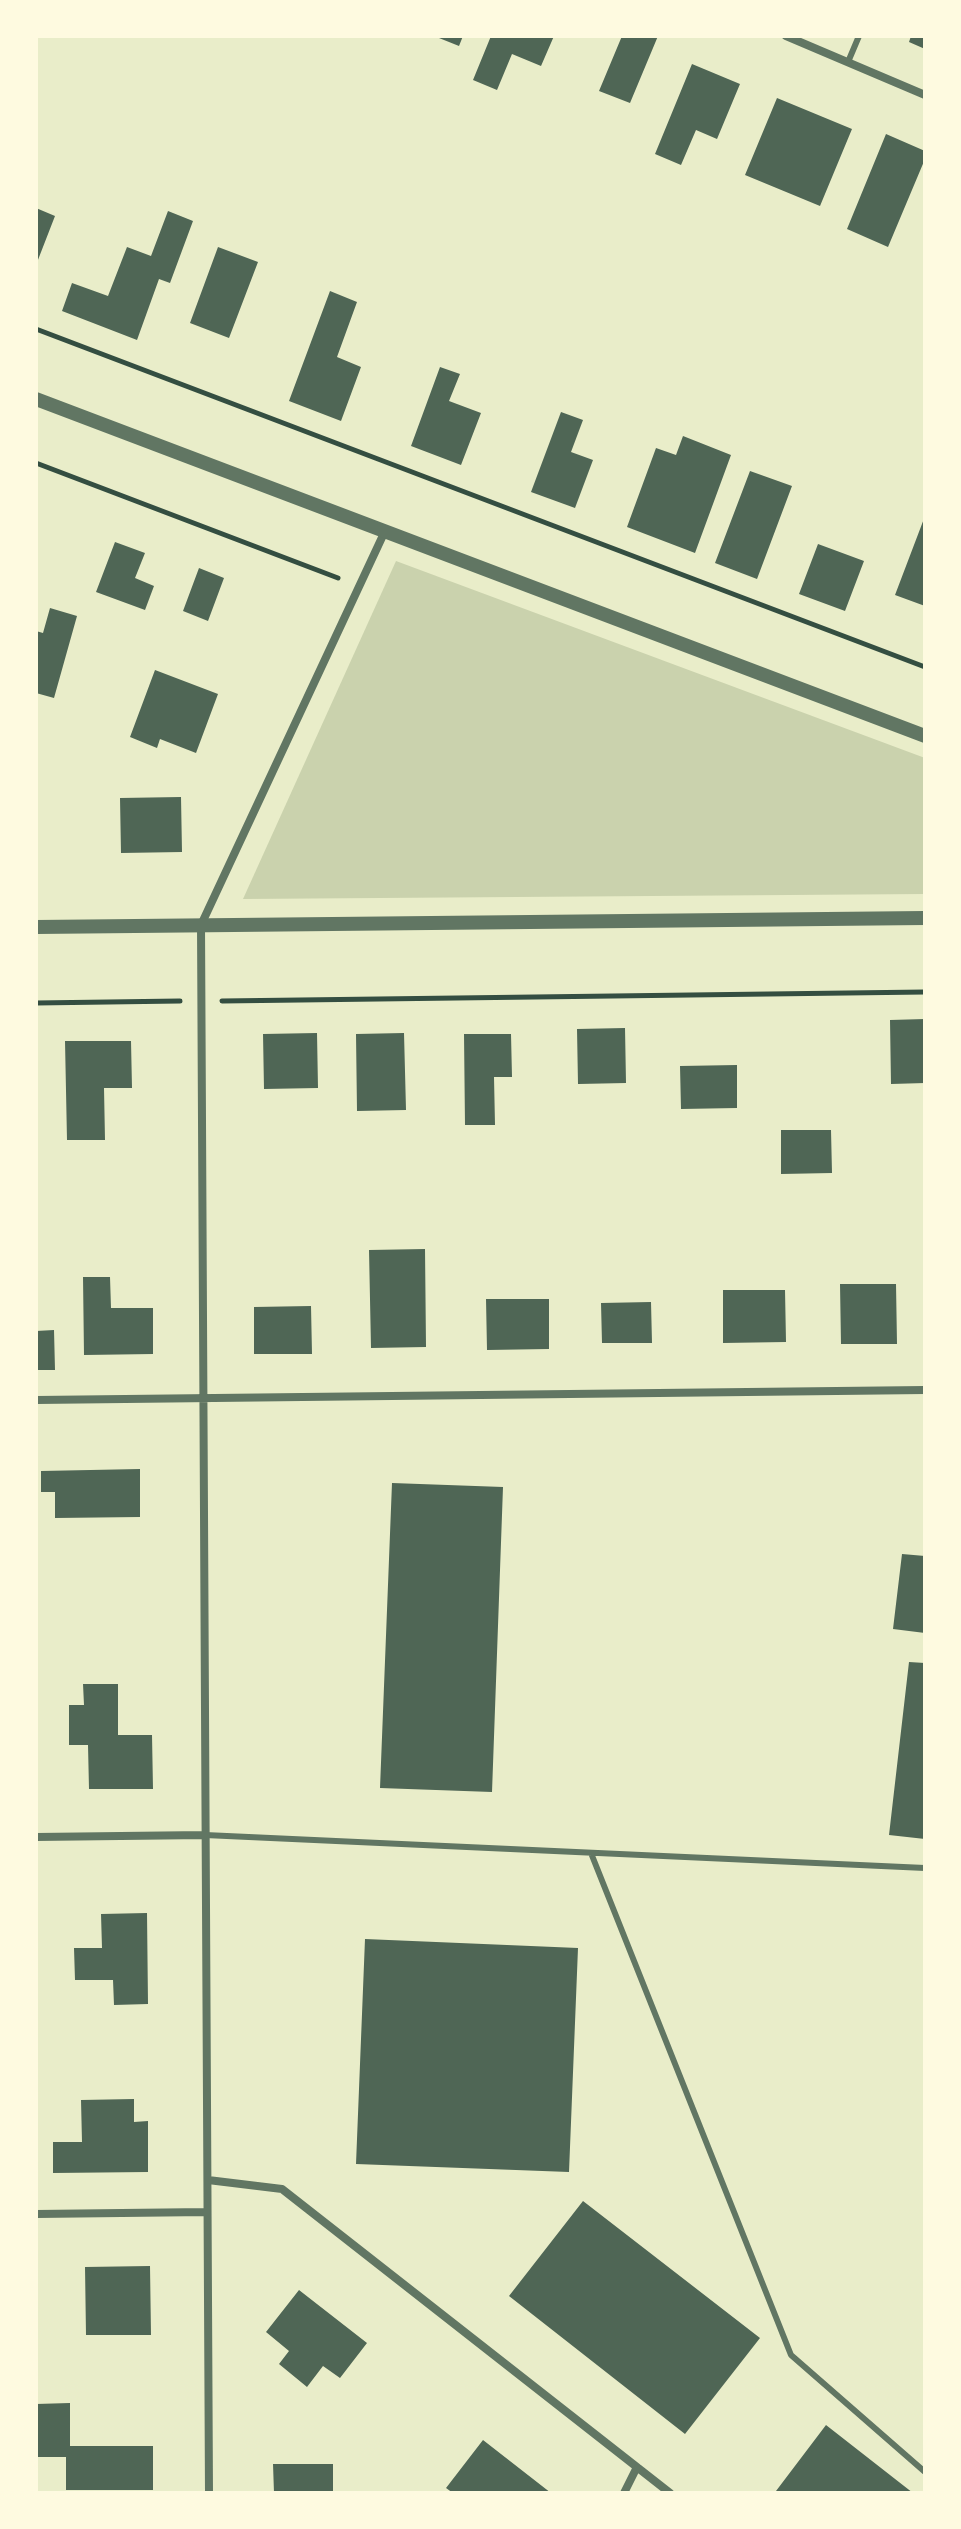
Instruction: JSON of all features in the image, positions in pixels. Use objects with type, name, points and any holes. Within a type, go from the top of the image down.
[{"type":"street","points":[[786,36],[925,95]]},
{"type":"street","points":[[36,399],[925,736]]},
{"type":"street","points":[[209,2493],[201,925],[385,531]]},
{"type":"street","points":[[36,927],[925,918]]},
{"type":"street","points":[[36,1400],[925,1390]]},
{"type":"street","points":[[36,1837],[205,1835]]},
{"type":"street","points":[[208,2180],[282,2189],[670,2493]]},
{"type":"street","points":[[36,2214],[207,2212]]},
{"type":"street","points":[[624,2493],[637,2467]]},
{"type":"lane","points":[[848,62],[859,36]]},
{"type":"lane","points":[[205,1835],[925,1868]]},
{"type":"lane","points":[[591,1853],[791,2355],[925,2472]]},
{"type":"path","points":[[36,329],[925,667]]},
{"type":"path","points":[[36,463],[359,586]]},
{"type":"path","points":[[36,1003],[925,992]]},
{"type":"green space","points":[[396,561],[925,758],[925,894],[243,899]]},
{"type":"building","points":[[434,36],[463,36],[459,46]]},
{"type":"building","points":[[491,36],[554,36],[541,66],[512,54],[497,90],[473,80]]},
{"type":"building","points":[[622,36],[658,36],[630,103],[599,91]]},
{"type":"building","points":[[911,36],[925,36],[925,49],[909,42]]},
{"type":"building","points":[[692,64],[740,84],[717,139],[696,130],[681,165],[655,154]]},
{"type":"building","points":[[777,98],[852,129],[820,206],[745,175]]},
{"type":"building","points":[[886,134],[925,151],[925,159],[888,247],[847,229]]},
{"type":"building","points":[[36,208],[55,216],[36,265]]},
{"type":"building","points":[[168,211],[193,221],[170,283],[159,279],[137,340],[62,311],[72,283],[108,296],[127,247],[151,256]]},
{"type":"building","points":[[218,247],[258,262],[229,338],[190,323]]},
{"type":"building","points":[[330,291],[357,302],[337,357],[361,367],[341,421],[289,401]]},
{"type":"building","points":[[440,367],[460,374],[449,401],[481,413],[461,465],[411,446]]},
{"type":"building","points":[[561,412],[583,420],[571,452],[593,460],[575,508],[531,492]]},
{"type":"building","points":[[683,436],[731,455],[695,553],[627,527],[656,448],[676,455]]},
{"type":"building","points":[[750,471],[792,486],[757,579],[715,563]]},
{"type":"building","points":[[925,516],[925,606],[895,595]]},
{"type":"building","points":[[115,542],[145,553],[135,578],[154,586],[145,610],[96,592]]},
{"type":"building","points":[[818,544],[864,561],[845,611],[799,594]]},
{"type":"building","points":[[199,568],[224,578],[208,621],[183,611]]},
{"type":"building","points":[[50,608],[77,616],[54,698],[36,693],[36,631],[43,633]]},
{"type":"building","points":[[155,670],[218,694],[196,753],[160,739],[157,748],[130,737]]},
{"type":"building","points":[[181,797],[182,852],[121,853],[120,798]]},
{"type":"building","points":[[925,1019],[925,1083],[891,1084],[890,1020]]},
{"type":"building","points":[[625,1028],[626,1083],[578,1084],[577,1029]]},
{"type":"building","points":[[317,1033],[318,1088],[264,1089],[263,1034]]},
{"type":"building","points":[[404,1033],[406,1110],[357,1111],[356,1034]]},
{"type":"building","points":[[464,1034],[511,1034],[512,1077],[494,1077],[495,1125],[465,1125]]},
{"type":"building","points":[[65,1041],[131,1041],[132,1088],[104,1088],[105,1140],[67,1140]]},
{"type":"building","points":[[737,1065],[737,1108],[681,1109],[680,1066]]},
{"type":"building","points":[[781,1130],[831,1130],[832,1173],[781,1174]]},
{"type":"building","points":[[425,1249],[426,1347],[371,1348],[369,1250]]},
{"type":"building","points":[[83,1277],[110,1277],[111,1308],[153,1308],[153,1354],[84,1355]]},
{"type":"building","points":[[840,1284],[896,1284],[897,1344],[841,1344]]},
{"type":"building","points":[[723,1290],[785,1290],[786,1342],[723,1343]]},
{"type":"building","points":[[486,1299],[549,1299],[549,1349],[487,1350]]},
{"type":"building","points":[[651,1302],[652,1343],[602,1343],[601,1303]]},
{"type":"building","points":[[311,1306],[312,1354],[254,1354],[254,1307]]},
{"type":"building","points":[[54,1330],[55,1370],[36,1370],[36,1331]]},
{"type":"building","points":[[140,1469],[140,1517],[55,1518],[55,1492],[41,1492],[41,1471]]},
{"type":"building","points":[[392,1483],[503,1487],[492,1792],[380,1788]]},
{"type":"building","points":[[902,1554],[925,1556],[925,1633],[893,1629]]},
{"type":"building","points":[[909,1662],[925,1663],[925,1839],[889,1835]]},
{"type":"building","points":[[83,1684],[118,1684],[118,1735],[152,1735],[153,1789],[89,1789],[88,1745],[69,1745],[69,1705],[84,1705]]},
{"type":"building","points":[[147,1913],[148,2004],[114,2005],[113,1980],[75,1980],[74,1948],[102,1948],[101,1914]]},
{"type":"building","points":[[365,1939],[578,1948],[569,2172],[356,2164]]},
{"type":"building","points":[[134,2099],[134,2122],[148,2121],[148,2172],[53,2173],[53,2142],[82,2142],[81,2100]]},
{"type":"building","points":[[583,2201],[760,2338],[685,2434],[509,2296]]},
{"type":"building","points":[[150,2266],[151,2335],[86,2335],[85,2267]]},
{"type":"building","points":[[299,2290],[367,2343],[340,2378],[323,2366],[307,2387],[279,2364],[289,2351],[266,2332]]},
{"type":"building","points":[[70,2403],[70,2446],[153,2446],[153,2490],[66,2490],[66,2457],[36,2457],[36,2404]]},
{"type":"building","points":[[826,2425],[913,2493],[776,2491]]},
{"type":"building","points":[[483,2440],[551,2493],[453,2493],[446,2488]]},
{"type":"building","points":[[273,2464],[333,2464],[333,2493],[274,2493]]}]
